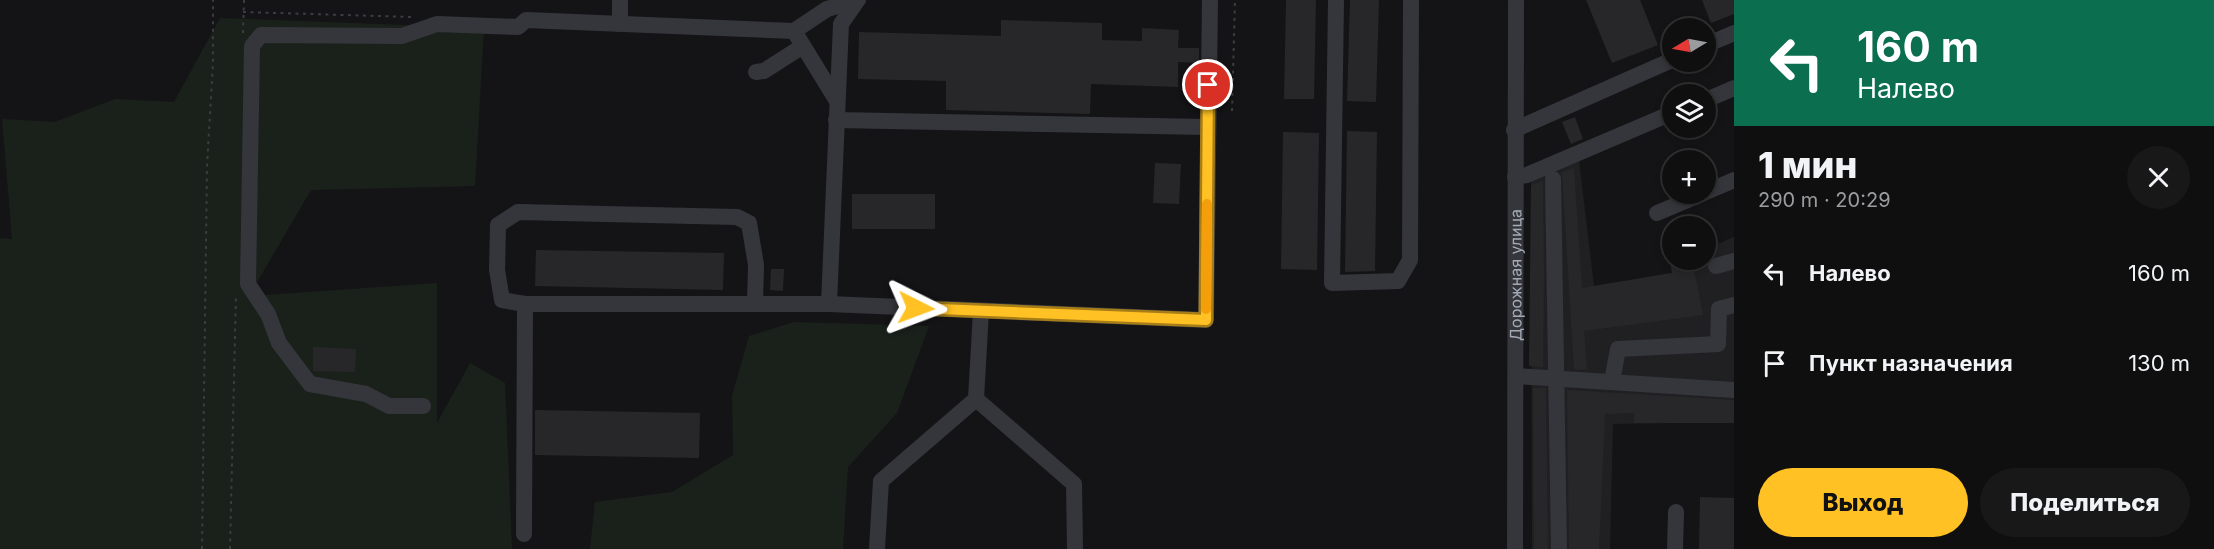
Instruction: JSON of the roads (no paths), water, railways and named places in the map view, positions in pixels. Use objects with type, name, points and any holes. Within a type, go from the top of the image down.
[{"type":"street","points":[[620,0],[620,24]]},
{"type":"street","points":[[755,303],[753,236],[749,223],[737,217],[518,213],[498,225],[496,270],[502,300],[525,304],[829,304],[1206,320],[1210,0]]},
{"type":"street","points":[[1336,0],[1332,283],[1398,281],[1410,260],[1411,0]]},
{"type":"street","name":"Дорожная улица","points":[[1515,549],[1516,0]]},
{"type":"street","points":[[423,406],[389,406],[366,394],[310,384],[279,343],[268,314],[248,284],[252,46],[261,35],[402,36],[437,24],[518,27],[526,20],[794,31],[827,9],[857,1]]},
{"type":"street","points":[[829,304],[841,24],[857,1]]},
{"type":"street","points":[[794,31],[837,101]]},
{"type":"street","points":[[1716,41],[1734,33]]},
{"type":"street","points":[[756,72],[764,72],[803,46]]},
{"type":"street","points":[[1514,130],[1662,64]]},
{"type":"street","points":[[1716,98],[1732,94]]},
{"type":"street","points":[[1515,177],[1527,175],[1662,117]]},
{"type":"street","points":[[836,120],[1207,127]]},
{"type":"street","points":[[1553,179],[1559,549]]},
{"type":"street","points":[[1716,188],[1734,180]]},
{"type":"street","points":[[1657,213],[1678,204]]},
{"type":"street","points":[[1716,266],[1734,261]]},
{"type":"street","points":[[524,534],[525,304]]},
{"type":"street","points":[[1612,381],[1618,349],[1718,344],[1719,309],[1734,305]]},
{"type":"street","points":[[877,549],[881,481],[976,399],[981,311]]},
{"type":"street","points":[[1516,376],[1734,390]]},
{"type":"street","points":[[976,399],[1074,484],[1075,549]]},
{"type":"street","points":[[1676,512],[1676,549]]}]
